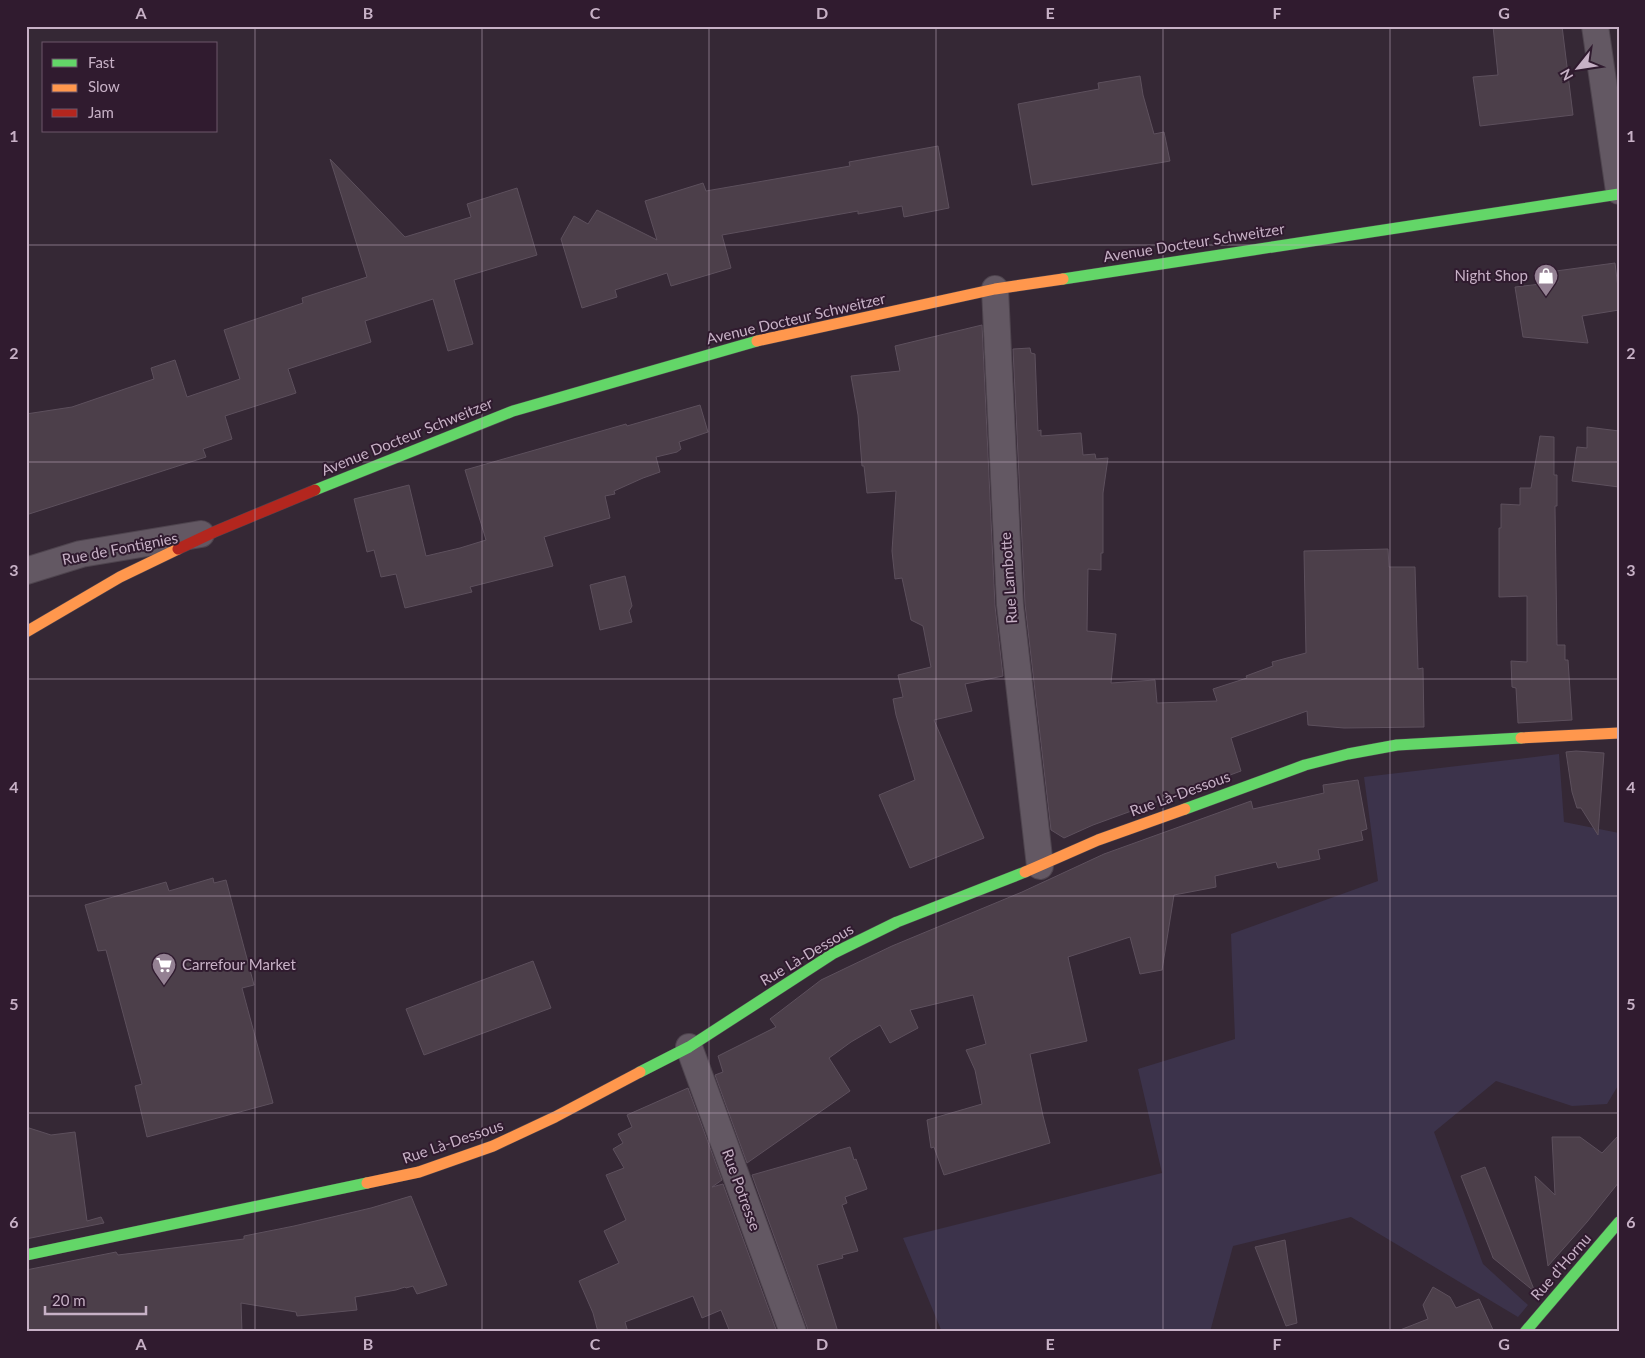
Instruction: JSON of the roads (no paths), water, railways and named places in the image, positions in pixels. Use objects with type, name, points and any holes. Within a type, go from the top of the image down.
[{"type":"street","points":[[1595,26],[1619,193]]},
{"type":"street","name":"Avenue Docteur Schweitzer","points":[[26,632],[120,577],[214,532],[365,469],[513,411],[750,343],[994,289],[1619,193]]},
{"type":"street","name":"Rue Lambotte","points":[[994,289],[1010,605],[1040,866]]},
{"type":"street","name":"Rue de Fontignies","points":[[26,571],[81,554],[214,532]]},
{"type":"street","name":"Rue Là-Dessous","points":[[26,1255],[419,1172],[493,1146],[555,1117],[689,1047],[834,953],[897,922],[1040,866],[1098,840],[1305,765],[1348,754],[1398,745],[1619,733]]},
{"type":"street","name":"Rue Potresse","points":[[689,1047],[794,1332]]},
{"type":"street","name":"Rue d'Hornu","points":[[1525,1332],[1619,1222]]},
{"type":"place","name":"Night Shop","points":[[1546,297]]},
{"type":"place","name":"Carrefour Market","points":[[164,986]]}]
